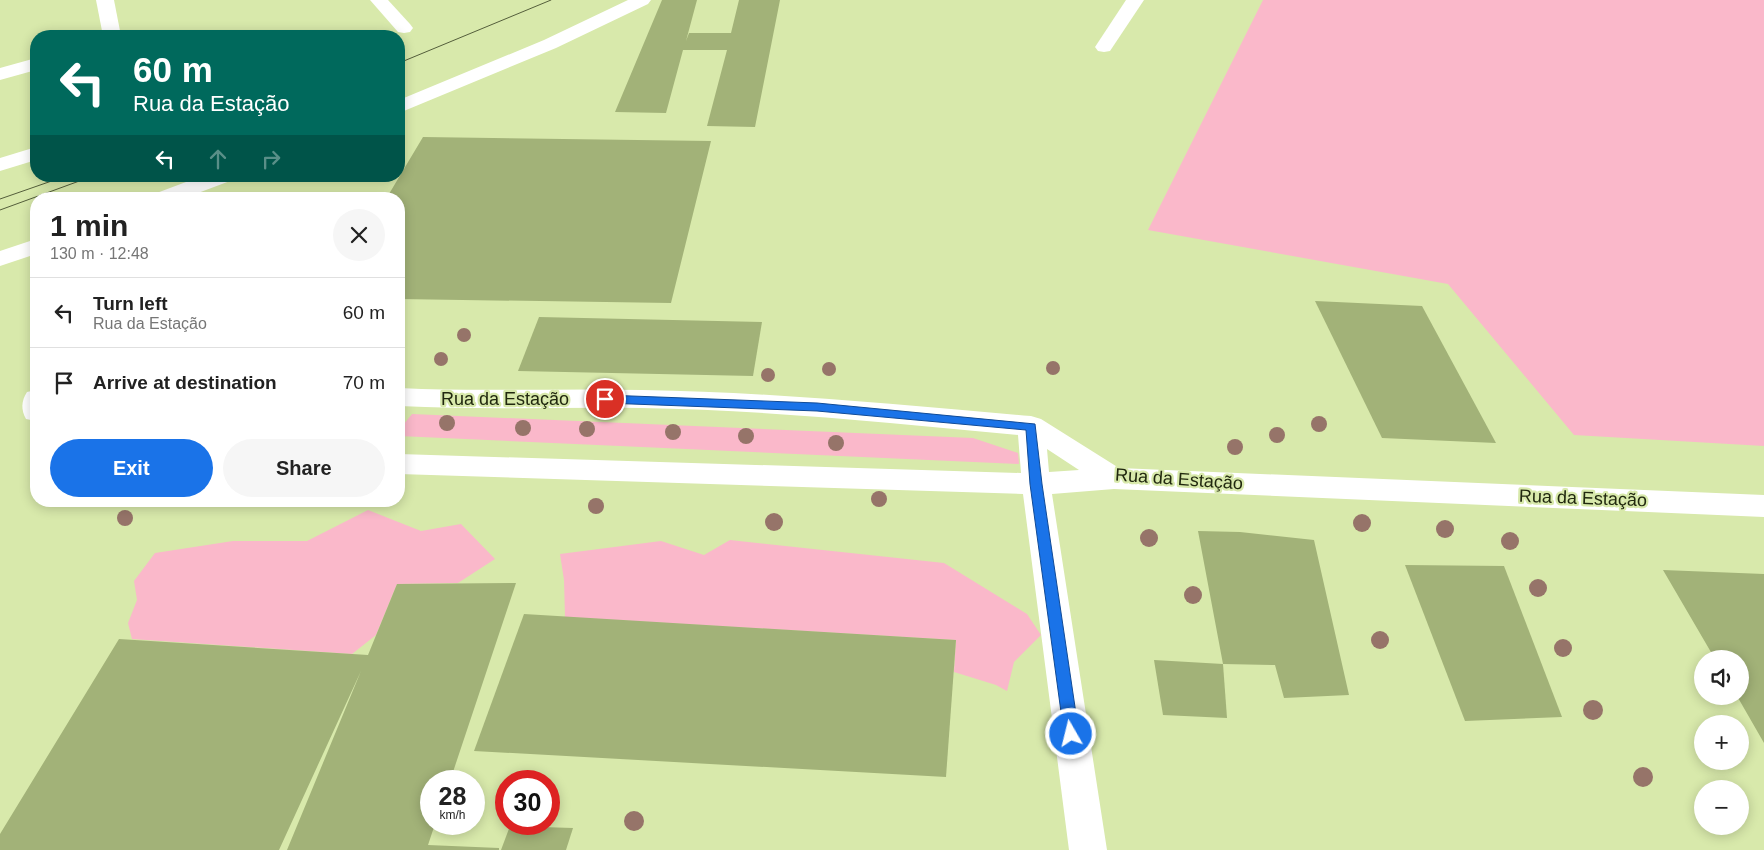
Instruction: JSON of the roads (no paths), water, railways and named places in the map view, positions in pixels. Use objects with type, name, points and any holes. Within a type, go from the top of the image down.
[{"type":"street","points":[[105,0],[111,30]]},
{"type":"street","points":[[379,0],[404,28]]},
{"type":"street","points":[[405,105],[550,44],[642,0]]},
{"type":"street","points":[[1109,41],[1135,0]]},
{"type":"street","points":[[0,74],[30,66]]},
{"type":"street","points":[[0,165],[30,155]]},
{"type":"street","points":[[180,192],[206,182]]},
{"type":"street","points":[[215,192],[229,182]]},
{"type":"street","points":[[0,259],[30,248]]},
{"type":"street","name":"Rua da Estação","points":[[405,397],[642,399],[788,405],[1031,426],[1114,478],[1764,506]]},
{"type":"street","points":[[1031,426],[1036,484],[1088,850]]},
{"type":"street","points":[[405,464],[1036,484],[1114,478]]},
{"type":"tram line","points":[[405,61],[551,0]]},
{"type":"tram line","points":[[0,199],[49,182]]},
{"type":"tram line","points":[[49,192],[77,182]]},
{"type":"tram line","points":[[0,210],[30,199]]}]
